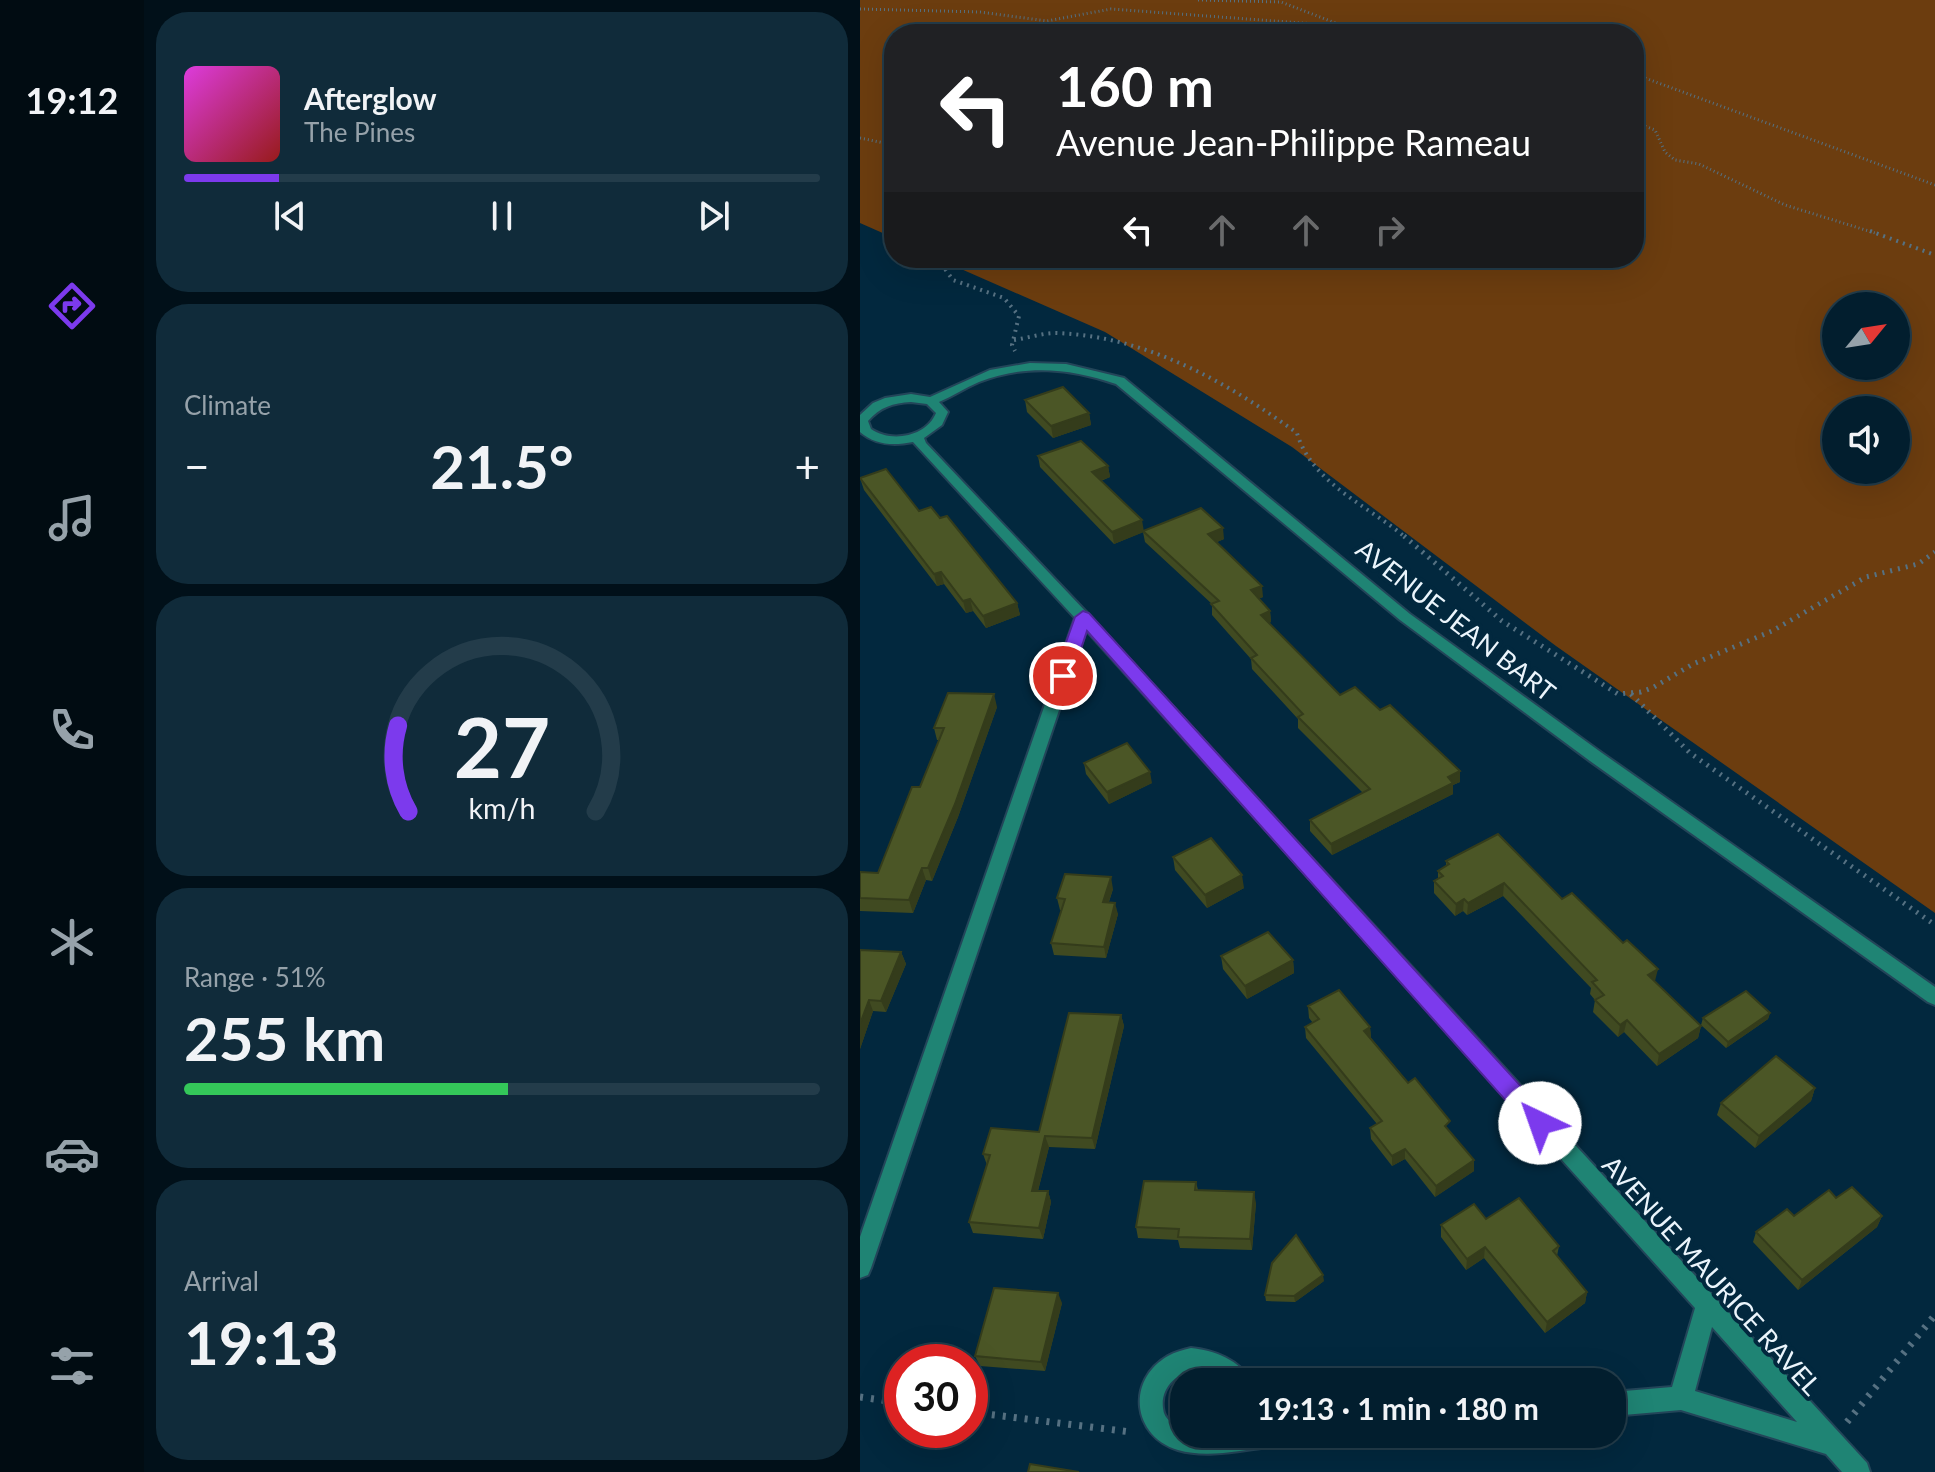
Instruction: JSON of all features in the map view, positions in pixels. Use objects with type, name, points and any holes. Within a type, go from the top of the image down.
[{"type":"street","name":"AVENUE JEAN BART","points":[[931,401],[974,380],[1022,367],[1071,366],[1120,381],[1405,617],[1596,757],[1935,997]]},
{"type":"street","points":[[901,398],[931,401],[938,406],[942,419],[928,432],[917,437],[889,440],[867,434],[863,414],[881,404],[901,398]]},
{"type":"street","name":"AVENUE MAURICE RAVEL","points":[[917,437],[920,444],[1083,617],[1858,1472]]},
{"type":"street","points":[[860,1268],[1083,617]]},
{"type":"street","points":[[1681,1398],[1706,1307]]},
{"type":"street","points":[[1171,1368],[1183,1361],[1207,1361],[1218,1368]]},
{"type":"street","points":[[1170,1369],[1152,1388],[1149,1410],[1160,1430],[1170,1434]]},
{"type":"street","points":[[1626,1403],[1681,1398],[1830,1444]]},
{"type":"path","points":[[1198,0],[1281,2],[1338,24]]},
{"type":"path","points":[[860,9],[980,12],[1047,21],[1111,9],[1316,24]]},
{"type":"path","points":[[1644,78],[1935,185]]},
{"type":"path","points":[[1644,126],[1655,130],[1665,152],[1675,160],[1699,164],[1785,205],[1852,224],[1935,255]]},
{"type":"path","points":[[860,138],[884,143]]},
{"type":"path","points":[[944,268],[953,280],[1004,298],[1019,316],[1012,345],[1022,367]]},
{"type":"path","points":[[1014,340],[1054,333],[1107,341],[1175,360],[1207,374],[1297,433],[1300,443],[1333,486],[1397,530],[1502,621],[1618,694],[1654,687],[1693,664],[1772,631],[1866,577],[1918,564],[1935,552]]},
{"type":"path","points":[[1631,693],[1690,753],[1935,925]]},
{"type":"path","points":[[1830,1444],[1935,1315]]},
{"type":"path","points":[[860,1397],[884,1400]]},
{"type":"path","points":[[988,1414],[1118,1432],[1160,1430]]},
{"type":"shaded area","points":[[860,0],[1935,0],[1935,913],[1556,646],[1292,447],[1105,332],[959,268],[1644,268],[1644,24],[884,24],[884,234],[860,223]]},
{"type":"building","points":[[1063,387],[1089,413],[1051,426],[1025,400]]},
{"type":"building","points":[[1081,441],[1108,466],[1092,472],[1142,520],[1112,532],[1038,456]]},
{"type":"building","points":[[886,469],[919,511],[931,507],[940,518],[947,516],[1017,603],[983,616],[970,599],[963,601],[941,572],[934,574],[860,478]]},
{"type":"building","points":[[1201,508],[1223,528],[1208,534],[1262,586],[1251,590],[1270,611],[1261,615],[1340,695],[1355,687],[1380,710],[1390,705],[1460,771],[1448,777],[1453,783],[1331,844],[1310,820],[1370,789],[1298,717],[1303,714],[1251,658],[1257,655],[1211,604],[1219,601],[1143,531]]},
{"type":"building","points":[[948,693],[994,694],[955,804],[928,868],[922,868],[909,900],[860,898],[860,872],[878,873],[912,787],[920,787],[944,728],[934,728]]},
{"type":"building","points":[[1127,743],[1150,772],[1107,792],[1084,763]]},
{"type":"building","points":[[1498,834],[1562,899],[1572,893],[1623,943],[1627,940],[1658,969],[1648,975],[1701,1026],[1659,1054],[1627,1020],[1620,1025],[1595,1000],[1604,995],[1592,982],[1597,980],[1504,883],[1468,903],[1464,899],[1456,904],[1434,881],[1443,876],[1438,871],[1449,864],[1446,861]]},
{"type":"building","points":[[1211,838],[1242,875],[1205,895],[1173,857]]},
{"type":"building","points":[[1065,874],[1111,877],[1103,902],[1115,903],[1104,947],[1051,943],[1065,899],[1057,898]]},
{"type":"building","points":[[1268,932],[1293,960],[1245,986],[1221,956]]},
{"type":"building","points":[[860,950],[901,952],[881,1001],[869,1000],[860,1024]]},
{"type":"building","points":[[1339,990],[1370,1027],[1364,1031],[1408,1083],[1415,1078],[1450,1121],[1445,1126],[1474,1160],[1436,1186],[1405,1149],[1392,1156],[1370,1128],[1382,1121],[1305,1027],[1319,1019],[1308,1006]]},
{"type":"building","points":[[1746,991],[1770,1013],[1728,1042],[1703,1018]]},
{"type":"building","points":[[1069,1013],[1121,1015],[1092,1138],[1045,1136],[1032,1191],[1048,1191],[1039,1228],[969,1222],[990,1155],[983,1154],[991,1128],[1039,1132]]},
{"type":"building","points":[[1776,1056],[1815,1088],[1759,1136],[1721,1103]]},
{"type":"building","points":[[1144,1181],[1196,1182],[1195,1190],[1254,1192],[1250,1239],[1178,1237],[1179,1229],[1136,1227]]},
{"type":"building","points":[[1852,1187],[1882,1216],[1802,1280],[1756,1232],[1787,1209],[1794,1216],[1829,1190],[1836,1198]]},
{"type":"building","points":[[1519,1198],[1559,1246],[1553,1251],[1587,1292],[1547,1322],[1485,1247],[1467,1259],[1441,1225],[1474,1204],[1486,1219]]},
{"type":"building","points":[[1296,1235],[1323,1275],[1294,1296],[1265,1295],[1272,1263]]},
{"type":"building","points":[[994,1288],[1058,1293],[1041,1362],[988,1357],[988,1344],[978,1344]]},
{"type":"building","points":[[1030,1464],[1079,1472],[1028,1472]]},
{"type":"route","points":[[1063,676],[1083,617],[1540,1123]]}]
